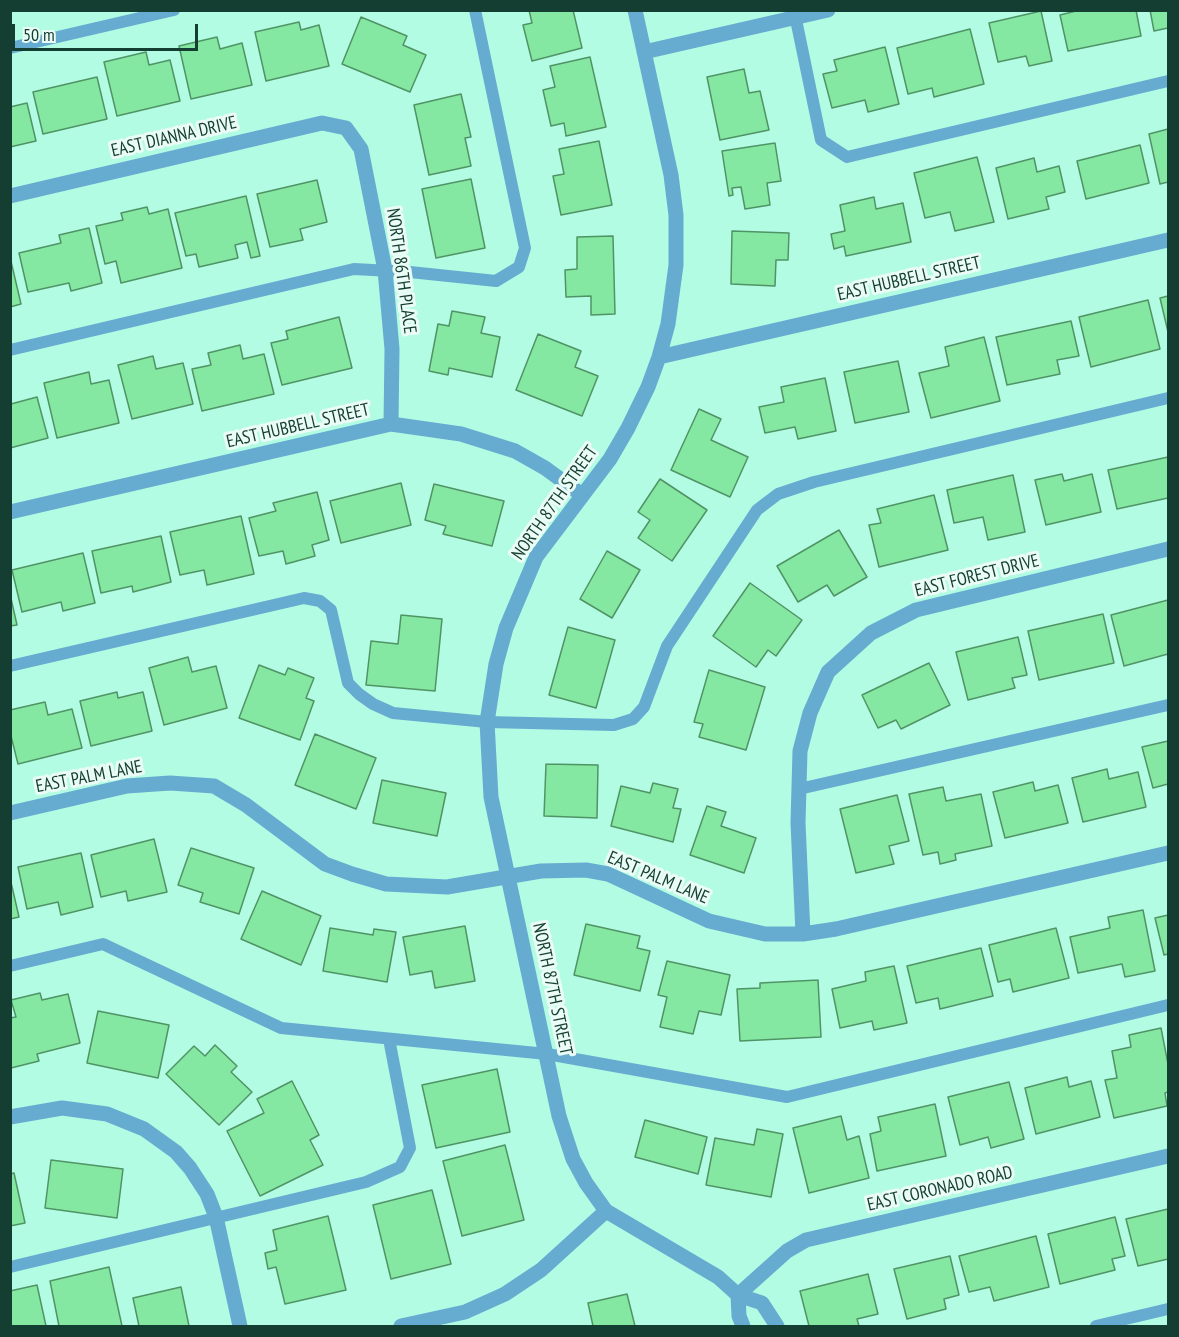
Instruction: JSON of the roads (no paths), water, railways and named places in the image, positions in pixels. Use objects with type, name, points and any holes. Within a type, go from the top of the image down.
[{"type":"street","name":"NORTH 87TH STREET","points":[[635,10],[671,175],[676,215],[676,265],[668,324],[648,387],[628,428],[610,459],[536,557],[506,628],[496,663],[487,722],[491,797],[559,1116],[573,1159],[586,1183],[606,1211],[718,1277],[738,1295],[762,1303],[777,1326]]},
{"type":"street","points":[[644,52],[795,14],[828,10]]},
{"type":"street","name":"EAST DIANNA DRIVE","points":[[10,196],[322,123],[346,128]]},
{"type":"street","name":"NORTH 86TH PLACE","points":[[346,128],[361,149],[385,270],[392,349],[391,424]]},
{"type":"street","name":"EAST HUBBELL STREET","points":[[659,357],[1168,240]]},
{"type":"street","name":"EAST HUBBELL STREET","points":[[10,512],[391,424],[461,434],[515,451],[545,468],[582,495]]},
{"type":"street","name":"EAST FOREST DRIVE","points":[[802,934],[798,823],[800,751],[810,713],[828,672],[871,633],[916,610],[1168,549]]},
{"type":"street","name":"EAST PALM LANE","points":[[10,813],[127,786],[170,783],[214,786],[246,806],[325,864],[386,884],[447,887],[541,871],[586,870],[608,874],[709,921],[765,934],[802,934],[848,926],[1168,853]]},
{"type":"street","points":[[10,1117],[62,1108],[107,1114],[144,1129],[176,1152],[207,1194],[216,1217],[240,1326]]},
{"type":"street","name":"EAST CORONADO ROAD","points":[[738,1295],[787,1251],[806,1240],[1168,1156]]},
{"type":"street","points":[[401,1326],[465,1312],[505,1294],[542,1270],[606,1211]]},
{"type":"street","points":[[738,1295],[739,1316],[743,1326]]},
{"type":"lane","points":[[10,48],[174,10]]},
{"type":"lane","points":[[10,350],[354,268],[496,281],[519,267],[525,248],[475,10]]},
{"type":"lane","points":[[795,14],[821,140],[847,157],[1168,81]]},
{"type":"lane","points":[[10,666],[304,597],[320,601],[331,610],[348,683],[373,704],[393,713],[487,722],[614,725],[633,719],[644,707],[667,646],[757,510],[778,494],[814,482],[1168,398]]},
{"type":"lane","points":[[799,789],[1168,705]]},
{"type":"lane","points":[[10,966],[103,944],[281,1028],[547,1054],[787,1097],[1168,1005]]},
{"type":"lane","points":[[10,1267],[366,1182],[400,1167],[410,1148],[388,1039]]},
{"type":"lane","points":[[1096,1326],[1168,1310]]}]
